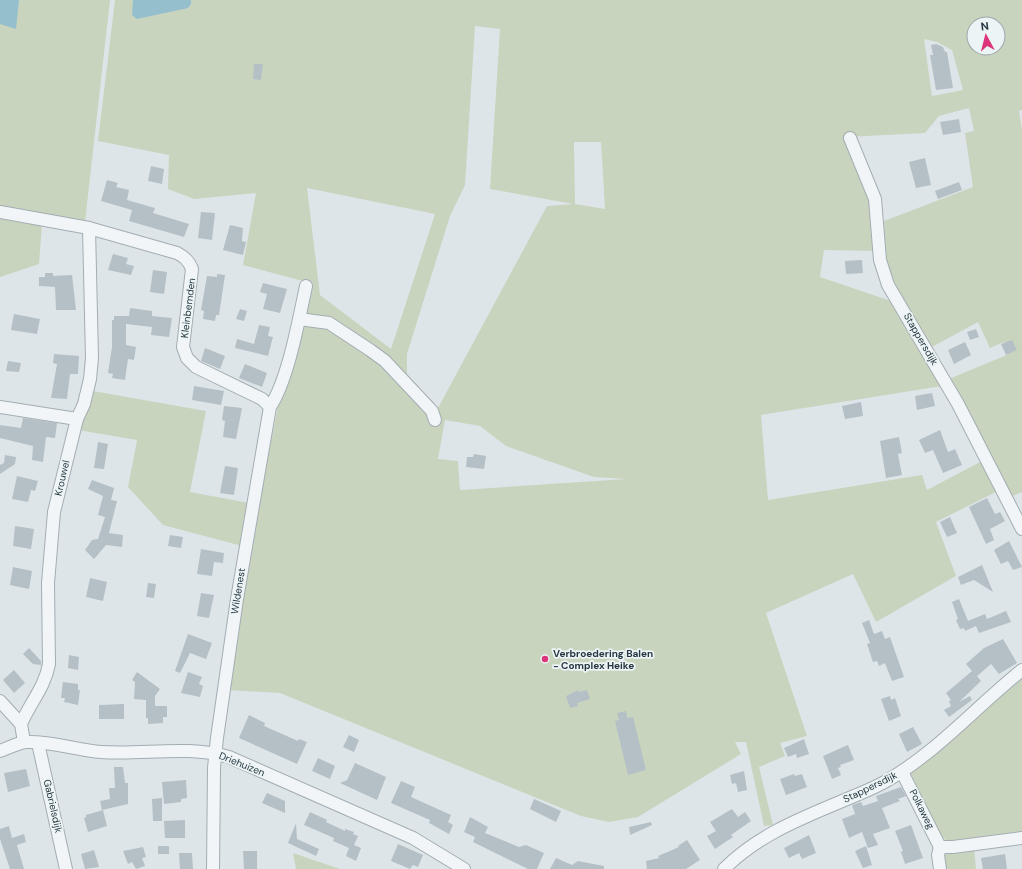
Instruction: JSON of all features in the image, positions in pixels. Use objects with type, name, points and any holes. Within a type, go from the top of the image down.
[{"type":"street","name":"Stappersdijk","points":[[850,138],[875,198],[880,260],[888,285],[958,404],[1022,529]]},
{"type":"street","name":"Kleinbemden","points":[[0,212],[89,228],[177,253],[184,257],[190,263],[192,275],[184,338],[184,353],[196,368],[262,399],[270,407]]},
{"type":"street","name":"Krouwel","points":[[21,724],[45,682],[49,664],[48,583],[54,512],[77,419],[84,404],[92,363],[89,228]]},
{"type":"street","name":"Wildenest","points":[[213,869],[212,829],[215,753],[236,599],[270,407],[276,399],[286,370],[306,286]]},
{"type":"street","points":[[299,319],[329,323],[385,361],[432,411],[435,420]]},
{"type":"street","points":[[0,407],[77,419]]},
{"type":"street","name":"Stappersdijk","points":[[724,869],[737,856],[763,837],[791,822],[880,784],[902,772],[930,751],[1022,670]]},
{"type":"street","points":[[0,701],[21,724],[24,742]]},
{"type":"street","name":"Driehuizen","points":[[0,750],[24,742],[103,752],[192,751],[229,756],[413,838],[464,869]]},
{"type":"street","name":"Gabrielsdijk","points":[[38,743],[66,869]]},
{"type":"street","name":"Polkaweg","points":[[902,772],[940,847],[938,855],[940,869]]},
{"type":"street","points":[[940,847],[953,847],[1022,838]]},
{"type":"green space","points":[[0,0],[110,0],[85,222],[0,206]]},
{"type":"green space","points":[[115,0],[1022,0],[1022,110],[1019,111],[1022,130],[1022,492],[1010,497],[949,379],[1009,354],[1004,342],[990,348],[978,322],[932,347],[897,289],[886,261],[884,221],[973,187],[965,133],[974,131],[969,108],[939,116],[925,133],[846,137],[869,193],[875,251],[824,250],[820,277],[891,301],[942,386],[761,415],[768,500],[922,475],[927,490],[982,461],[998,491],[936,522],[956,576],[876,622],[853,574],[766,613],[807,736],[780,743],[785,756],[759,767],[773,825],[764,826],[746,742],[735,742],[741,754],[638,817],[609,822],[581,816],[280,693],[227,690],[241,592],[303,281],[243,265],[256,193],[194,199],[168,189],[169,155],[98,141]],"holes":[[[475,26],[500,29],[490,189],[573,204],[547,206],[438,408],[407,374],[407,354],[450,216],[465,185]],[[924,39],[937,42],[952,50],[963,90],[932,96]],[[574,142],[601,142],[605,209],[575,204]],[[307,188],[435,214],[391,349],[320,295]],[[445,420],[480,426],[506,446],[594,477],[626,479],[460,490],[458,461],[438,459]]]},
{"type":"green space","points":[[0,215],[42,224],[39,264],[0,277]]},
{"type":"green space","points":[[93,391],[206,411],[190,492],[249,503],[242,546],[163,525],[128,487],[137,440],[78,430]]},
{"type":"green space","points":[[1022,678],[1022,833],[955,842],[947,841],[941,836],[910,772],[996,697]]},
{"type":"green space","points":[[974,847],[976,869],[943,869],[943,851]]},
{"type":"green space","points":[[293,853],[340,869],[296,869]]},
{"type":"water","points":[[0,0],[19,0],[16,29],[0,24]]},
{"type":"water","points":[[133,0],[191,0],[191,4],[188,8],[137,19],[132,15]]},
{"type":"building","points":[[936,44],[943,47],[945,52],[947,52],[953,88],[936,90],[930,55],[933,55],[931,45]]},
{"type":"building","points":[[254,64],[263,64],[261,80],[253,79]]},
{"type":"building","points":[[959,119],[961,132],[943,135],[940,122]]},
{"type":"building","points":[[925,158],[931,185],[916,188],[909,162]]},
{"type":"building","points":[[151,166],[164,169],[162,184],[148,181]]},
{"type":"building","points":[[107,180],[118,183],[116,187],[129,190],[127,200],[155,208],[153,213],[189,224],[184,237],[129,221],[132,210],[101,201]]},
{"type":"building","points":[[959,182],[962,190],[938,199],[935,191]]},
{"type":"building","points":[[201,212],[215,213],[212,240],[198,238]]},
{"type":"building","points":[[230,225],[243,228],[242,241],[246,242],[243,255],[223,250]]},
{"type":"building","points":[[113,254],[128,258],[126,264],[134,266],[131,275],[108,270]]},
{"type":"building","points":[[862,260],[863,273],[846,274],[845,261]]},
{"type":"building","points":[[153,270],[167,272],[164,294],[150,292]]},
{"type":"building","points":[[45,273],[53,273],[53,276],[72,275],[76,310],[56,310],[55,287],[39,286],[39,277],[45,277]]},
{"type":"building","points":[[217,274],[225,275],[219,315],[216,315],[215,321],[203,319],[204,311],[201,310],[207,276],[217,277]]},
{"type":"building","points":[[263,283],[287,289],[280,313],[263,309],[267,294],[260,292]]},
{"type":"building","points":[[130,308],[152,311],[152,316],[172,318],[169,337],[151,335],[152,327],[126,324],[126,345],[136,347],[134,360],[128,359],[125,380],[112,378],[113,374],[108,373],[112,347],[112,320],[114,320],[114,316],[129,316]]},
{"type":"building","points":[[240,309],[247,311],[244,321],[236,319]]},
{"type":"building","points":[[14,314],[40,319],[37,334],[11,330]]},
{"type":"building","points":[[259,325],[270,327],[268,336],[273,337],[268,356],[235,348],[237,339],[254,344]]},
{"type":"building","points":[[976,329],[979,337],[970,340],[967,332]]},
{"type":"building","points":[[1012,340],[1017,350],[1006,355],[1001,344]]},
{"type":"building","points":[[965,342],[971,355],[954,364],[948,350]]},
{"type":"building","points":[[205,348],[225,356],[220,369],[201,361]]},
{"type":"building","points":[[54,354],[79,356],[78,374],[70,374],[67,399],[51,398],[57,364],[53,363]]},
{"type":"building","points":[[8,361],[21,363],[19,372],[6,371]]},
{"type":"building","points":[[245,364],[267,373],[262,387],[239,378]]},
{"type":"building","points":[[194,386],[224,391],[221,405],[192,400]]},
{"type":"building","points":[[932,393],[935,406],[917,410],[915,396]]},
{"type":"building","points":[[861,402],[863,416],[845,419],[842,406]]},
{"type":"building","points":[[224,406],[242,408],[236,439],[223,437],[225,421],[222,420]]},
{"type":"building","points":[[23,418],[57,423],[55,438],[46,437],[43,462],[32,460],[33,446],[0,438],[0,425],[21,428]]},
{"type":"building","points":[[940,430],[948,452],[955,449],[962,465],[943,473],[933,450],[925,453],[919,440]]},
{"type":"building","points":[[899,437],[902,453],[898,454],[902,475],[886,478],[880,441]]},
{"type":"building","points":[[98,442],[108,444],[104,469],[94,468]]},
{"type":"building","points":[[474,454],[486,456],[484,469],[466,467],[467,457],[473,457]]},
{"type":"building","points":[[5,455],[16,457],[15,464],[0,474],[0,465],[4,463]]},
{"type":"building","points":[[225,466],[238,468],[234,495],[220,493]]},
{"type":"building","points":[[17,476],[38,481],[35,491],[31,490],[28,502],[12,499]]},
{"type":"building","points":[[92,480],[114,488],[111,500],[117,501],[109,533],[123,535],[122,547],[106,545],[94,559],[85,550],[92,540],[98,539],[105,517],[98,515],[103,496],[88,489]]},
{"type":"building","points":[[987,498],[995,514],[1000,512],[1005,521],[990,529],[994,540],[986,544],[969,507]]},
{"type":"building","points":[[950,517],[957,533],[947,537],[940,522]]},
{"type":"building","points":[[15,526],[34,529],[31,549],[13,546]]},
{"type":"building","points":[[170,535],[183,537],[181,548],[168,546]]},
{"type":"building","points":[[1009,541],[1022,567],[1013,570],[1008,561],[1001,564],[994,550]]},
{"type":"building","points":[[201,549],[224,553],[223,563],[214,562],[212,576],[197,574]]},
{"type":"building","points":[[982,565],[993,592],[974,580],[961,585],[958,577]]},
{"type":"building","points":[[13,567],[32,571],[29,589],[10,585]]},
{"type":"building","points":[[90,578],[107,582],[103,601],[86,597]]},
{"type":"building","points":[[148,583],[156,584],[154,598],[146,597]]},
{"type":"building","points":[[201,593],[214,595],[209,618],[197,616]]},
{"type":"building","points":[[959,599],[968,621],[985,614],[987,619],[1006,611],[1011,622],[979,633],[976,626],[965,631],[964,628],[960,629],[956,620],[958,619],[952,602]]},
{"type":"building","points":[[869,620],[874,634],[882,631],[885,639],[890,637],[904,677],[892,681],[885,663],[879,666],[877,661],[873,662],[867,644],[870,643],[862,623]]},
{"type":"building","points":[[188,634],[212,643],[206,659],[190,653],[180,673],[175,671]]},
{"type":"building","points":[[1003,639],[1017,663],[999,674],[991,664],[977,676],[981,681],[959,702],[970,696],[972,700],[949,717],[944,710],[951,706],[949,701],[951,700],[946,693],[972,671],[966,664],[984,648]]},
{"type":"building","points":[[29,648],[41,661],[41,665],[33,664],[23,654]]},
{"type":"building","points":[[69,655],[79,657],[78,670],[68,668]]},
{"type":"building","points":[[14,670],[25,683],[14,693],[3,680]]},
{"type":"building","points":[[137,672],[160,689],[155,696],[155,706],[167,706],[167,717],[163,717],[163,723],[148,724],[148,718],[146,718],[146,700],[134,699],[135,682],[132,680]]},
{"type":"building","points":[[188,672],[202,677],[199,684],[203,686],[200,697],[181,693]]},
{"type":"building","points":[[63,682],[78,684],[78,690],[80,690],[78,705],[64,702],[65,698],[61,698]]},
{"type":"building","points":[[578,690],[579,692],[587,690],[590,699],[577,703],[578,706],[570,708],[566,696]]},
{"type":"building","points":[[890,696],[891,700],[895,698],[901,716],[889,721],[881,699]]},
{"type":"building","points":[[124,704],[124,719],[99,719],[99,705]]},
{"type":"building","points":[[626,711],[627,718],[633,717],[646,770],[628,775],[615,721],[619,720],[617,713]]},
{"type":"building","points":[[249,715],[265,723],[264,726],[298,741],[299,739],[307,742],[297,764],[239,738]]},
{"type":"building","points":[[913,727],[922,744],[907,752],[899,734]]},
{"type":"building","points":[[349,735],[359,740],[354,752],[343,747]]},
{"type":"building","points":[[804,739],[809,754],[797,758],[796,754],[788,757],[784,748]]},
{"type":"building","points":[[848,745],[854,760],[840,765],[841,767],[838,768],[841,775],[832,779],[823,756]]},
{"type":"building","points":[[318,758],[335,766],[330,779],[312,771]]},
{"type":"building","points":[[355,763],[386,777],[377,800],[340,783],[347,780]]},
{"type":"building","points":[[114,767],[123,767],[125,783],[128,783],[128,804],[102,810],[100,801],[110,799],[109,788],[115,788]]},
{"type":"building","points":[[26,769],[30,786],[8,792],[4,773]]},
{"type":"building","points":[[744,771],[747,790],[738,792],[736,783],[732,784],[730,775]]},
{"type":"building","points":[[794,774],[795,776],[802,774],[807,787],[786,795],[780,779]]},
{"type":"building","points":[[186,780],[187,798],[181,799],[181,802],[164,804],[162,782]]},
{"type":"building","points":[[401,781],[415,787],[411,797],[451,815],[448,822],[453,825],[449,834],[429,823],[430,820],[391,803]]},
{"type":"building","points":[[901,787],[906,796],[898,799],[900,801],[882,808],[890,828],[873,834],[878,845],[868,848],[862,832],[849,838],[842,819],[855,814],[852,805],[861,802],[863,806],[878,801],[876,796]]},
{"type":"building","points":[[267,793],[285,801],[285,813],[262,803]]},
{"type":"building","points":[[162,798],[162,821],[153,821],[152,799]]},
{"type":"building","points":[[534,799],[561,811],[556,822],[530,809]]},
{"type":"building","points":[[732,809],[738,817],[745,812],[751,821],[731,835],[733,837],[715,849],[707,836],[716,831],[710,822]]},
{"type":"building","points":[[103,810],[107,826],[88,832],[84,818],[86,815]]},
{"type":"building","points":[[310,812],[345,831],[345,829],[354,832],[353,834],[358,836],[354,845],[361,848],[356,861],[346,856],[349,848],[333,841],[334,838],[304,825]]},
{"type":"building","points":[[470,817],[488,827],[485,833],[519,847],[526,845],[544,853],[537,869],[528,869],[473,842],[475,837],[464,832]]},
{"type":"building","points":[[185,820],[185,838],[165,838],[164,821]]},
{"type":"building","points":[[651,822],[652,825],[630,835],[629,827]]},
{"type":"building","points":[[296,823],[297,839],[319,849],[316,856],[288,843]]},
{"type":"building","points":[[911,825],[923,858],[905,864],[901,852],[903,851],[895,831]]},
{"type":"building","points":[[9,826],[12,838],[24,834],[26,842],[17,845],[24,869],[10,869],[0,839],[0,829]]},
{"type":"building","points":[[809,835],[816,853],[802,859],[799,853],[789,858],[784,848]]},
{"type":"building","points":[[687,840],[700,860],[686,869],[647,869],[646,861],[659,858],[658,856],[679,847],[678,846]]},
{"type":"building","points":[[398,844],[423,855],[418,867],[413,865],[410,869],[391,861]]},
{"type":"building","points":[[158,846],[169,846],[169,854],[158,854]]},
{"type":"building","points":[[866,846],[872,865],[863,868],[855,851]]},
{"type":"building","points":[[143,847],[146,857],[142,858],[145,866],[136,869],[132,862],[128,864],[123,851]]},
{"type":"building","points":[[94,850],[99,867],[85,869],[81,854]]},
{"type":"building","points":[[243,851],[257,851],[257,869],[244,869]]},
{"type":"building","points":[[179,853],[192,853],[193,869],[180,869]]},
{"type":"building","points":[[1005,854],[1007,869],[983,869],[981,858]]},
{"type":"building","points":[[556,858],[572,865],[578,861],[604,866],[604,869],[550,869]]},
{"type":"place","name":"Verbroedering Balen - Complex Heike","points":[[545,659]]}]
